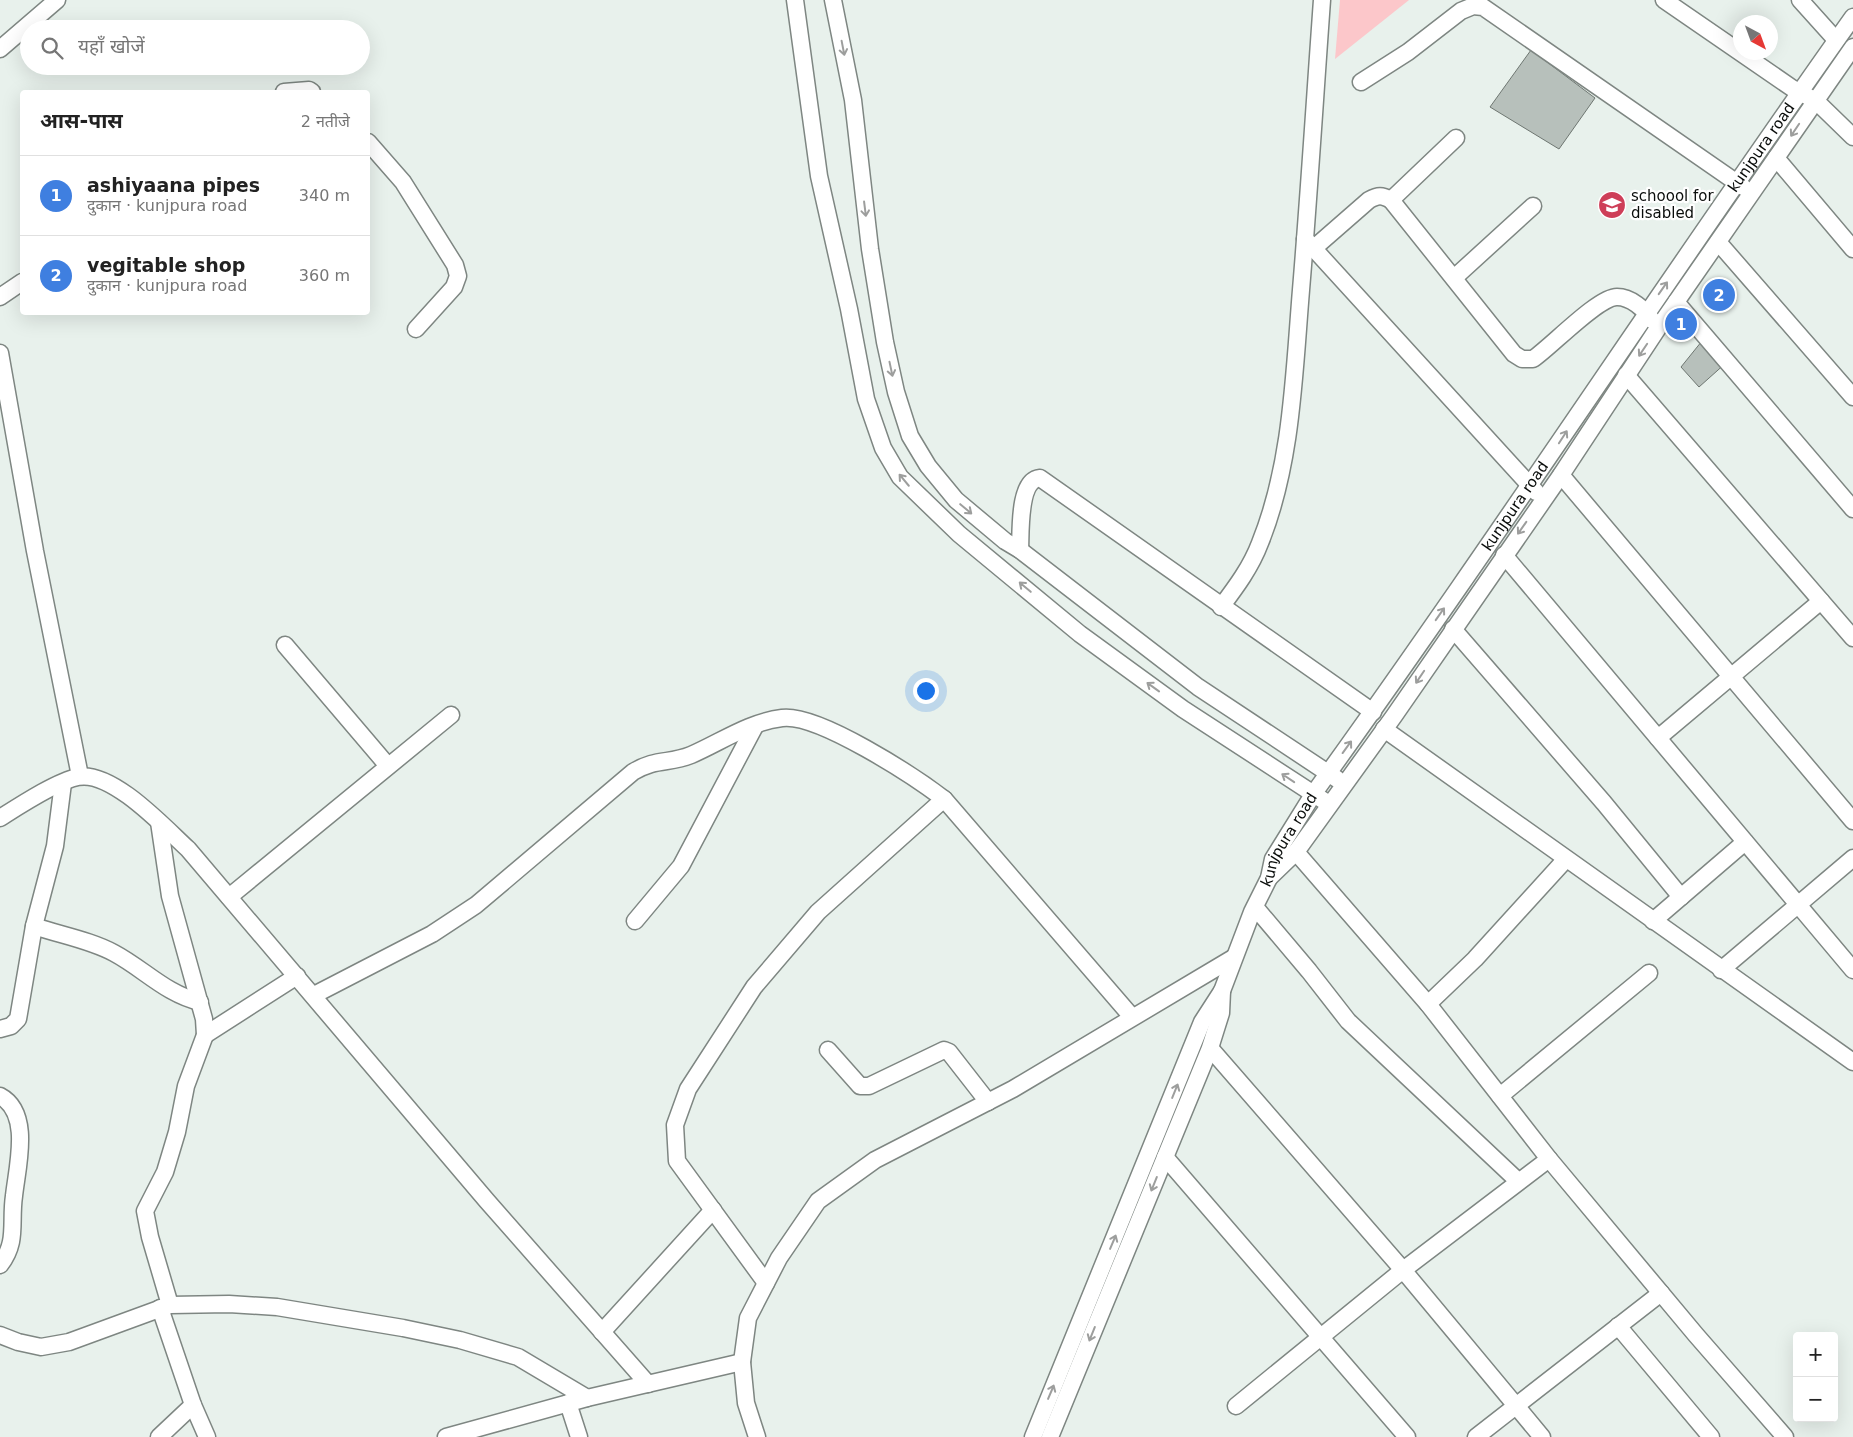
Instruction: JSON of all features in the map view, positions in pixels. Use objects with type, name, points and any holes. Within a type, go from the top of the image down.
[{"type":"street","points":[[34,20],[57,0]]},
{"type":"street","points":[[795,0],[819,176],[849,309],[866,399],[883,448],[900,477],[959,534],[1080,634],[1183,709],[1329,804]]},
{"type":"street","points":[[833,0],[853,100],[870,249],[885,342],[896,392],[910,436],[928,466],[956,500],[1005,541],[1020,550],[1198,687],[1344,784]]},
{"type":"street","points":[[1221,607],[1244,576],[1260,544],[1272,507],[1284,454],[1310,244],[1322,0]]},
{"type":"street","points":[[1664,0],[1799,92],[1816,101],[1853,137]]},
{"type":"street","points":[[1800,0],[1836,40]]},
{"type":"street","points":[[1361,82],[1408,52],[1460,11],[1473,6],[1483,7],[1751,193]]},
{"type":"street","name":"kunjpura road","points":[[1269,878],[1273,859],[1313,795],[1530,486],[1646,312],[1853,17]]},
{"type":"street","points":[[0,49],[20,32]]},
{"type":"street","name":"kunjpura road","points":[[1269,878],[1296,852],[1384,729],[1561,475],[1658,328],[1853,48]]},
{"type":"street","points":[[1391,200],[1456,138]]},
{"type":"street","points":[[370,144],[403,182],[455,265],[458,276],[454,287],[416,329]]},
{"type":"street","points":[[1776,158],[1853,249]]},
{"type":"street","points":[[1310,244],[1369,200],[1376,196],[1382,196],[1391,200],[1514,354],[1522,359],[1533,359],[1607,299],[1627,298],[1646,312],[1658,328]]},
{"type":"street","points":[[1454,278],[1533,206]]},
{"type":"street","points":[[1718,242],[1853,397]]},
{"type":"street","points":[[1310,244],[1542,500]]},
{"type":"street","points":[[0,297],[20,283]]},
{"type":"street","points":[[1676,302],[1853,509]]},
{"type":"street","points":[[0,353],[34,551],[80,776]]},
{"type":"street","points":[[1626,375],[1853,638]]},
{"type":"street","points":[[1561,475],[1853,821]]},
{"type":"street","points":[[1020,550],[1024,495],[1028,484],[1035,478],[1040,478],[1373,712]]},
{"type":"street","points":[[1504,556],[1853,970]]},
{"type":"street","points":[[1658,738],[1821,601]]},
{"type":"street","points":[[1453,629],[1604,803],[1682,897]]},
{"type":"street","points":[[285,645],[388,766]]},
{"type":"street","points":[[229,897],[451,715]]},
{"type":"street","points":[[314,995],[454,921],[476,905],[633,772],[645,764],[683,758],[743,729],[784,717],[805,721],[857,744],[911,774],[944,799],[1132,1017]]},
{"type":"street","points":[[635,922],[681,866],[755,726]]},
{"type":"street","points":[[1384,729],[1853,1062]]},
{"type":"street","points":[[0,818],[63,783],[80,776],[106,782],[140,804],[188,850],[314,995],[487,1201],[648,1384]]},
{"type":"street","points":[[0,1029],[11,1026],[18,1019],[34,926],[55,846],[63,783]]},
{"type":"street","points":[[766,1283],[677,1161],[675,1125],[688,1089],[754,987],[818,912],[944,799]]},
{"type":"street","points":[[159,822],[170,896],[200,1002],[204,1035],[186,1086],[178,1132],[165,1172],[145,1211],[165,1307],[193,1405],[207,1437]]},
{"type":"street","points":[[1653,921],[1745,842]]},
{"type":"street","points":[[1296,852],[1428,1004],[1549,1159],[1785,1437]]},
{"type":"street","points":[[1721,970],[1853,858]]},
{"type":"street","points":[[1428,1004],[1474,959],[1566,859]]},
{"type":"street","points":[[1033,1437],[1202,1022],[1222,990],[1233,958],[1269,878]]},
{"type":"street","points":[[1255,907],[1348,1021],[1518,1181]]},
{"type":"street","points":[[34,926],[112,952],[166,989],[183,998],[200,1002]]},
{"type":"street","points":[[757,1437],[746,1403],[742,1362],[748,1318],[780,1258],[818,1200],[875,1160],[988,1102],[1233,958]]},
{"type":"street","points":[[1500,1096],[1649,973]]},
{"type":"street","points":[[204,1035],[297,976]]},
{"type":"street","points":[[1050,1437],[1210,1048],[1220,1013],[1222,990]]},
{"type":"street","points":[[1210,1048],[1403,1270],[1542,1437]]},
{"type":"street","points":[[828,1050],[860,1086],[869,1086],[944,1050],[949,1052],[988,1102]]},
{"type":"street","points":[[0,1096],[9,1101],[15,1111],[20,1134],[20,1154],[13,1197],[13,1243],[8,1256],[0,1265]]},
{"type":"street","points":[[1165,1157],[1406,1437]]},
{"type":"street","points":[[1236,1406],[1403,1270],[1549,1159]]},
{"type":"street","points":[[602,1332],[712,1210]]},
{"type":"street","points":[[1476,1437],[1514,1405],[1661,1293]]},
{"type":"street","points":[[0,1335],[18,1342],[41,1347],[69,1342],[165,1307],[229,1304],[277,1307],[331,1315],[450,1338],[518,1357],[587,1398]]},
{"type":"street","points":[[1618,1326],[1711,1437]]},
{"type":"street","points":[[446,1437],[469,1434],[587,1398],[742,1362]]},
{"type":"street","points":[[568,1404],[580,1437]]},
{"type":"street","points":[[159,1437],[193,1405]]},
{"type":"shaded area","points":[[1340,0],[1409,0],[1335,59]]},
{"type":"building","points":[[1531,50],[1595,98],[1559,149],[1490,107]]},
{"type":"building","points":[[1706,336],[1727,362],[1699,387],[1681,367]]},
{"type":"place","name":"schoool for disabled","points":[[1612,205]]},
{"type":"place","name":"vegitable shop","points":[[1719,295]]},
{"type":"place","name":"ashiyaana pipes","points":[[1681,324]]}]
